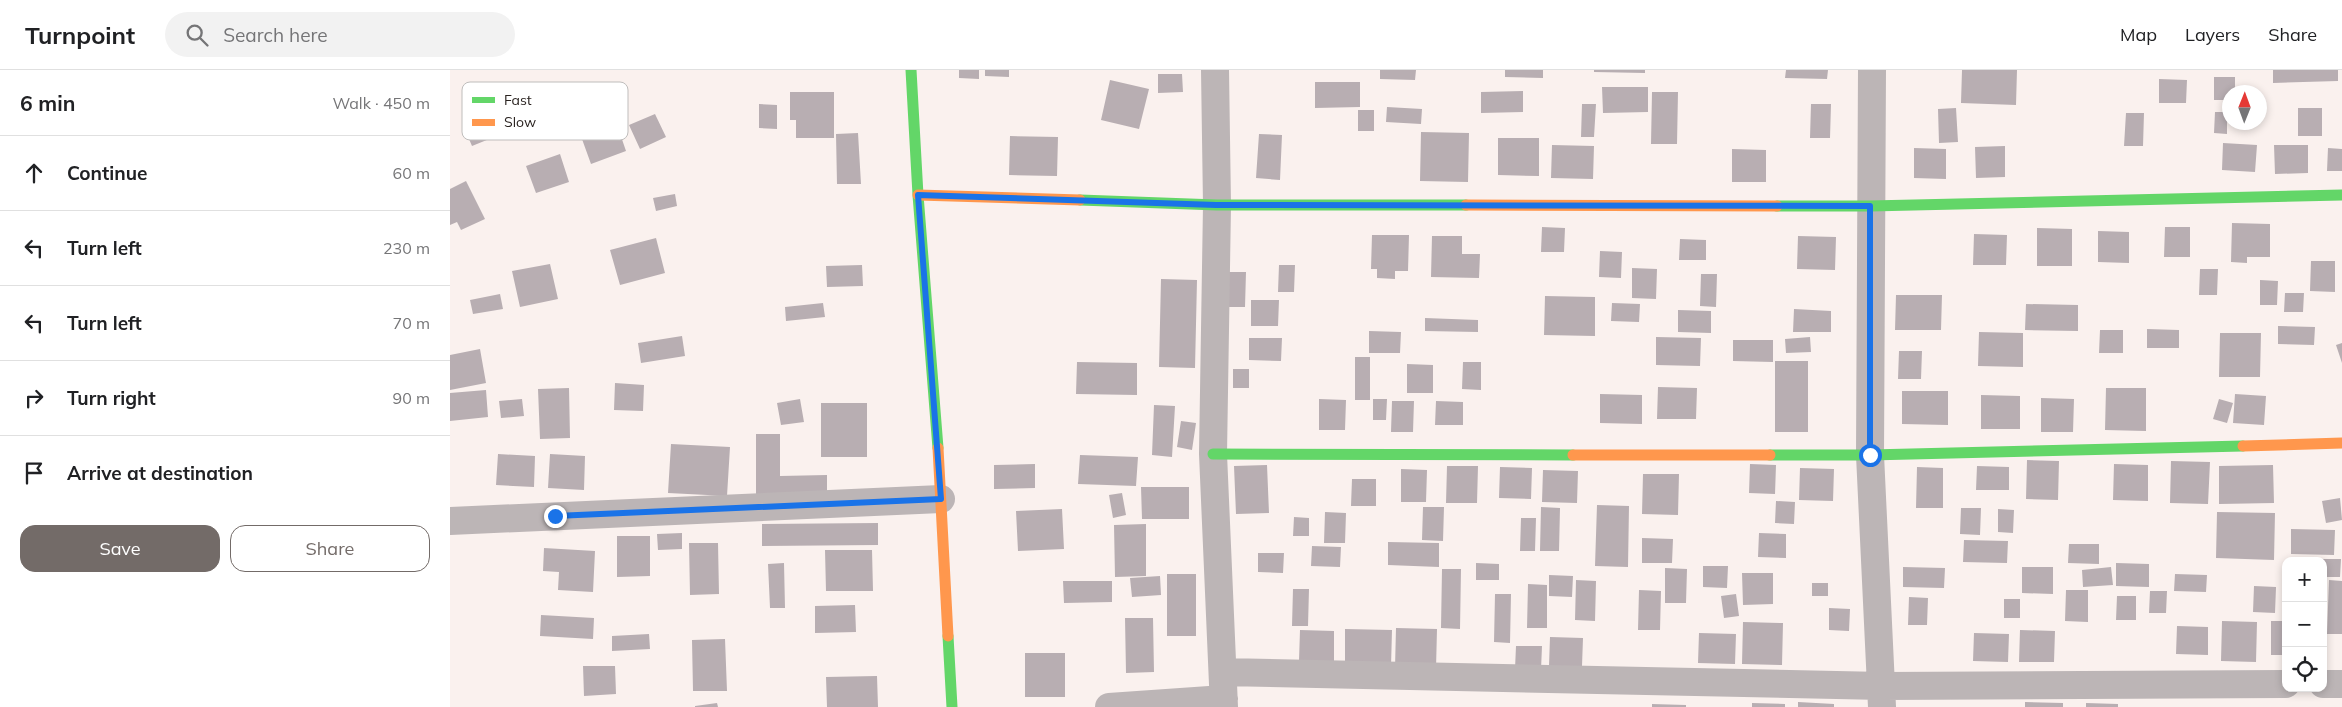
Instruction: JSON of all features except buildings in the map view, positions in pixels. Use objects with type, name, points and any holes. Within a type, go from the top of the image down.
[{"type":"street","points":[[911,70],[918,195],[941,499],[952,707]]},
{"type":"street","points":[[1109,707],[1224,703],[1213,454],[1216,205],[1215,70]]},
{"type":"street","points":[[1872,70],[1870,455],[1882,697]]},
{"type":"street","points":[[918,195],[1216,205],[1870,206],[2342,195]]},
{"type":"street","points":[[1213,454],[1870,455],[2342,443]]},
{"type":"street","points":[[450,521],[941,499]]},
{"type":"street","points":[[1223,672],[1882,697],[2282,684]]},
{"type":"street","points":[[2327,684],[2342,684]]},
{"type":"traffic: fast","points":[[911,70],[918,195],[938,448]]},
{"type":"traffic: fast","points":[[1777,206],[1870,206],[2342,195]]},
{"type":"traffic: fast","points":[[1080,200],[1217,205],[1466,205]]},
{"type":"traffic: fast","points":[[1770,455],[1870,455],[2243,446]]},
{"type":"traffic: fast","points":[[1213,454],[1573,455]]},
{"type":"traffic: fast","points":[[948,636],[952,707]]},
{"type":"traffic: slow","points":[[918,195],[1080,200]]},
{"type":"traffic: slow","points":[[1466,205],[1777,206]]},
{"type":"traffic: slow","points":[[2243,446],[2342,443]]},
{"type":"traffic: slow","points":[[938,448],[948,636]]},
{"type":"traffic: slow","points":[[1573,455],[1770,455]]},
{"type":"route","points":[[555,516],[941,499],[937,426],[918,195],[1216,205],[1870,206],[1870,455]]}]
